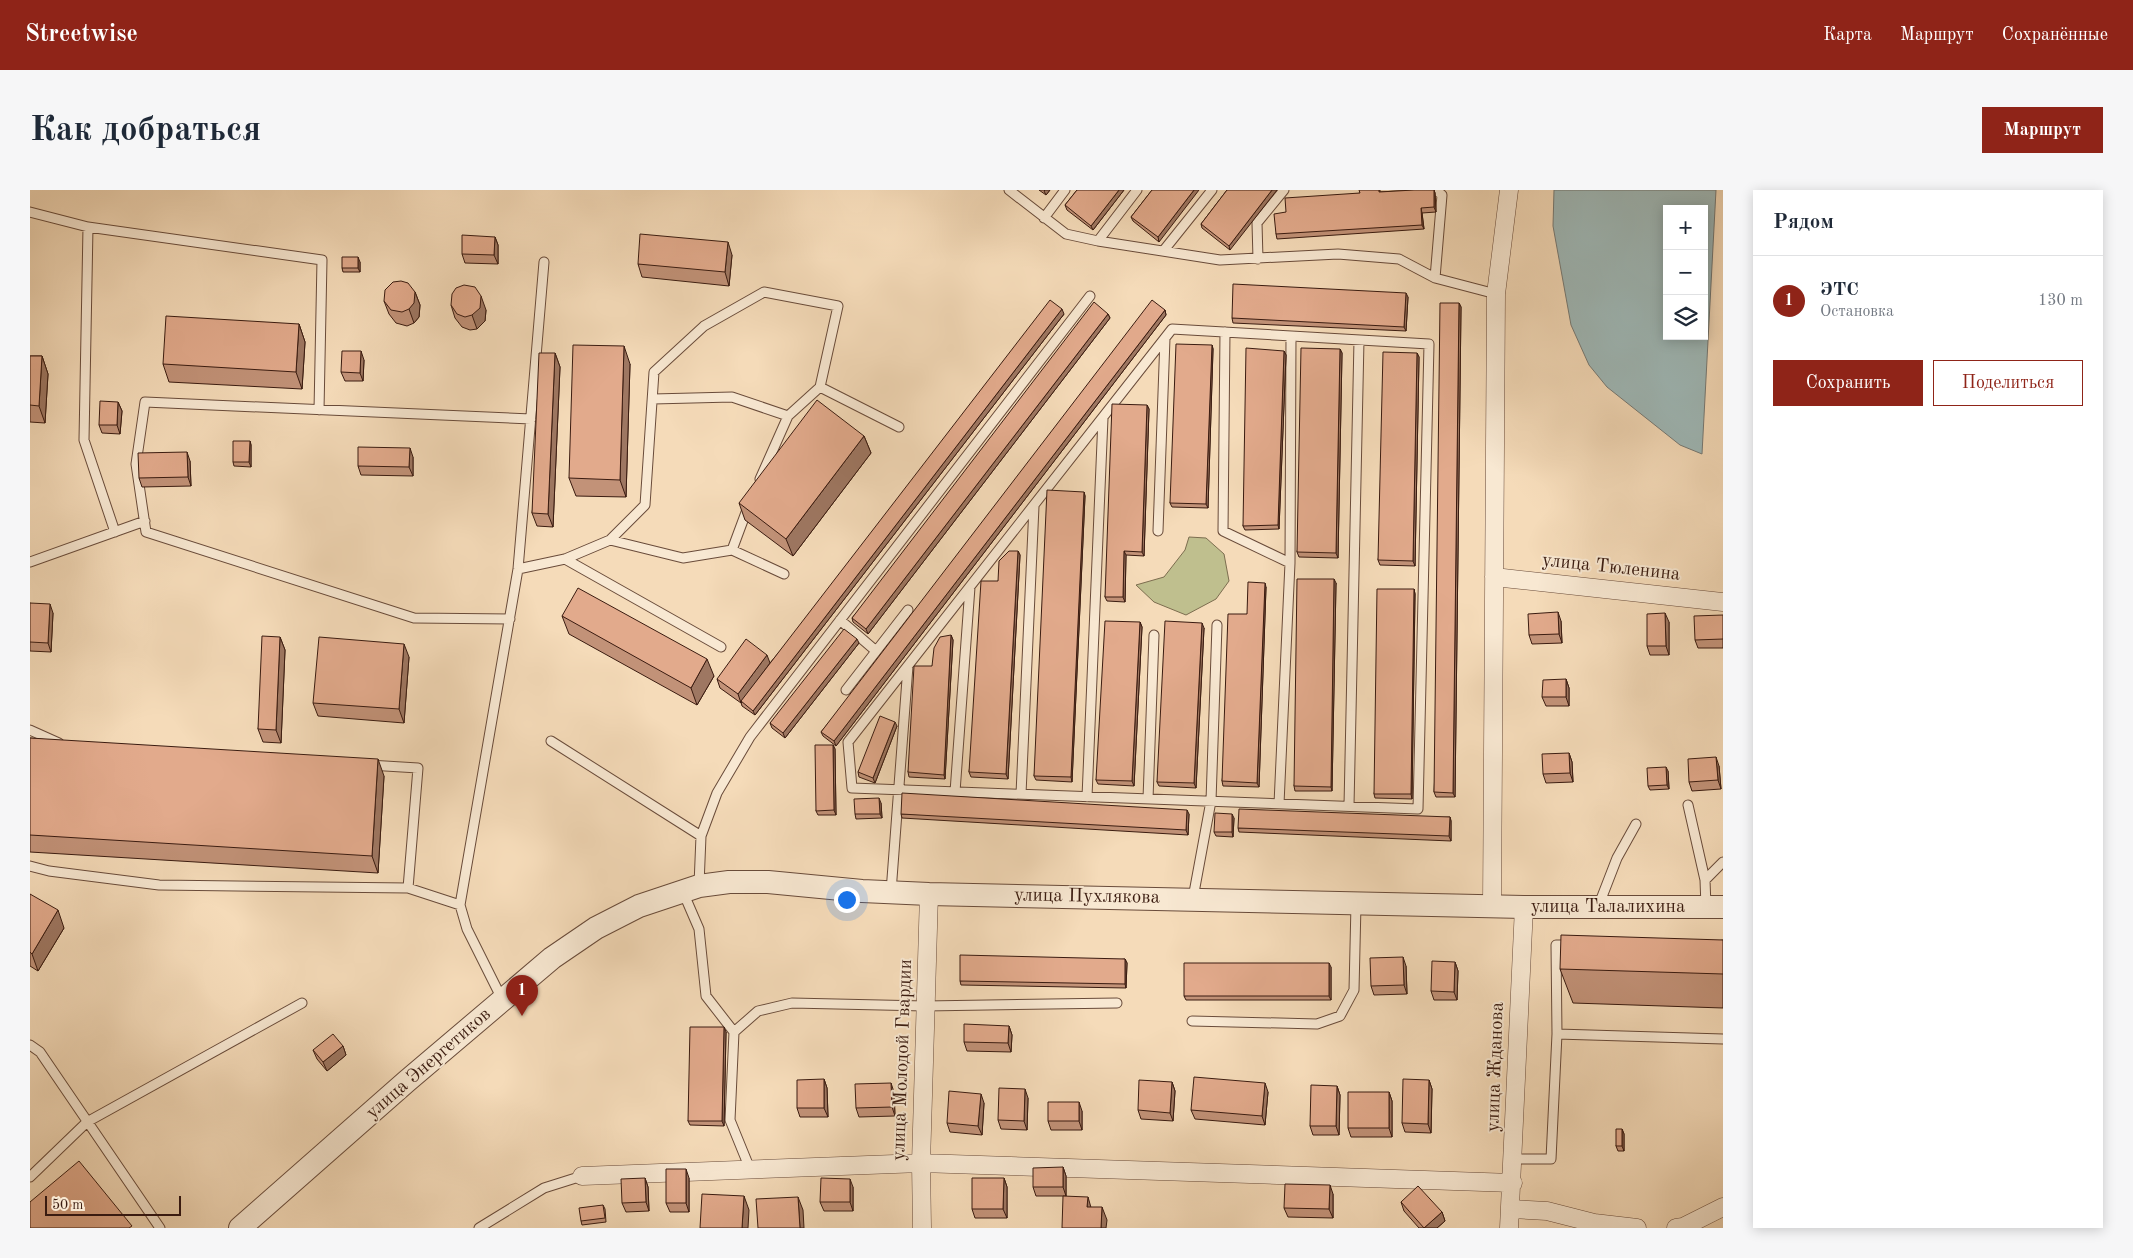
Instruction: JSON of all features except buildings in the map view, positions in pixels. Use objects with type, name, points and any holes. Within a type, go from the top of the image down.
[{"type":"street","points":[[1492,906],[1496,294],[1510,190]]},
{"type":"street","name":"улица Тюленина","points":[[1494,577],[1723,602]]},
{"type":"street","name":"улица Пухлякова","points":[[690,888],[729,882],[768,882],[929,894],[1193,898],[1356,904],[1492,906]]},
{"type":"street","name":"улица Энергетиков","points":[[240,1228],[552,958],[596,928],[639,906],[690,888]]},
{"type":"street","name":"улица Молодой Гвардии","points":[[922,1228],[921,1162],[929,894]]},
{"type":"street","name":"улица Талалихина","points":[[1492,906],[1714,907]]},
{"type":"street","name":"улица Жданова","points":[[1510,1228],[1524,907]]},
{"type":"street","points":[[582,1176],[921,1162],[1513,1183]]},
{"type":"street","points":[[1676,1228],[1683,1227],[1723,1207]]},
{"type":"street","points":[[1511,1209],[1547,1210],[1594,1223],[1637,1228]]},
{"type":"lane","points":[[1009,190],[1066,234],[1098,241],[1220,260],[1338,254],[1399,259],[1435,278],[1496,294]]},
{"type":"lane","points":[[1044,218],[1065,190]]},
{"type":"lane","points":[[1098,241],[1137,190]]},
{"type":"lane","points":[[1164,250],[1212,190]]},
{"type":"lane","points":[[1258,259],[1257,224],[1284,190]]},
{"type":"lane","points":[[1435,278],[1442,195],[1436,190]]},
{"type":"lane","points":[[30,212],[88,227],[322,260],[319,410]]},
{"type":"lane","points":[[88,227],[84,440],[115,532]]},
{"type":"lane","points":[[503,1000],[467,929],[460,905],[518,569],[544,262]]},
{"type":"lane","points":[[518,569],[565,559],[610,540],[646,505],[654,372],[704,326],[764,292],[838,306],[820,387],[788,416],[755,490],[732,550]]},
{"type":"lane","points":[[750,1169],[730,1120],[734,1032],[706,996],[700,929],[690,888],[701,836],[717,793],[750,737],[1090,296]]},
{"type":"lane","points":[[1172,329],[1291,336],[1429,344],[1418,809],[852,788],[848,742],[1172,329]]},
{"type":"lane","points":[[1225,332],[1223,531],[1290,563]]},
{"type":"lane","points":[[1279,804],[1290,563],[1291,336]]},
{"type":"lane","points":[[1158,530],[1165,338]]},
{"type":"lane","points":[[1349,806],[1359,340]]},
{"type":"lane","points":[[820,387],[899,427]]},
{"type":"lane","points":[[653,399],[732,397],[788,416]]},
{"type":"lane","points":[[510,619],[414,618],[146,532],[136,464],[145,402],[531,420]]},
{"type":"lane","points":[[1087,797],[1103,418]]},
{"type":"lane","points":[[1021,794],[1034,506]]},
{"type":"lane","points":[[30,562],[144,521]]},
{"type":"lane","points":[[610,540],[683,558],[732,550],[784,574]]},
{"type":"lane","points":[[565,559],[721,647]]},
{"type":"lane","points":[[955,792],[970,587]]},
{"type":"lane","points":[[846,690],[908,610]]},
{"type":"lane","points":[[840,620],[876,651]]},
{"type":"lane","points":[[1193,898],[1211,801],[1217,625]]},
{"type":"lane","points":[[1148,799],[1154,634]]},
{"type":"lane","points":[[891,892],[908,666]]},
{"type":"lane","points":[[30,730],[56,742],[66,743]]},
{"type":"lane","points":[[551,741],[701,836]]},
{"type":"lane","points":[[359,764],[418,768],[408,888]]},
{"type":"lane","points":[[1688,805],[1705,880],[1714,907]]},
{"type":"lane","points":[[1598,907],[1616,858],[1636,824]]},
{"type":"lane","points":[[1705,880],[1723,862]]},
{"type":"lane","points":[[30,866],[49,871],[159,885],[408,888],[460,905]]},
{"type":"lane","points":[[1192,1021],[1317,1024],[1340,1016],[1354,990],[1356,904]]},
{"type":"lane","points":[[1514,1159],[1551,1158],[1557,1034],[1556,945],[1585,945]]},
{"type":"lane","points":[[30,1176],[87,1122],[302,1003]]},
{"type":"lane","points":[[734,1032],[758,1011],[792,1003],[926,1006],[1117,1003]]},
{"type":"lane","points":[[1557,1034],[1723,1038]]},
{"type":"lane","points":[[30,1044],[40,1052],[160,1228]]},
{"type":"lane","points":[[479,1228],[544,1188],[582,1176]]},
{"type":"green space","points":[[1189,537],[1206,538],[1224,554],[1229,581],[1216,599],[1186,615],[1154,602],[1136,585],[1164,577],[1185,550]]},
{"type":"water","points":[[1554,190],[1716,190],[1702,454],[1680,445],[1607,387],[1589,365],[1571,325],[1553,226]]},
{"type":"place","name":"ЭТС","points":[[522,1016]]}]
